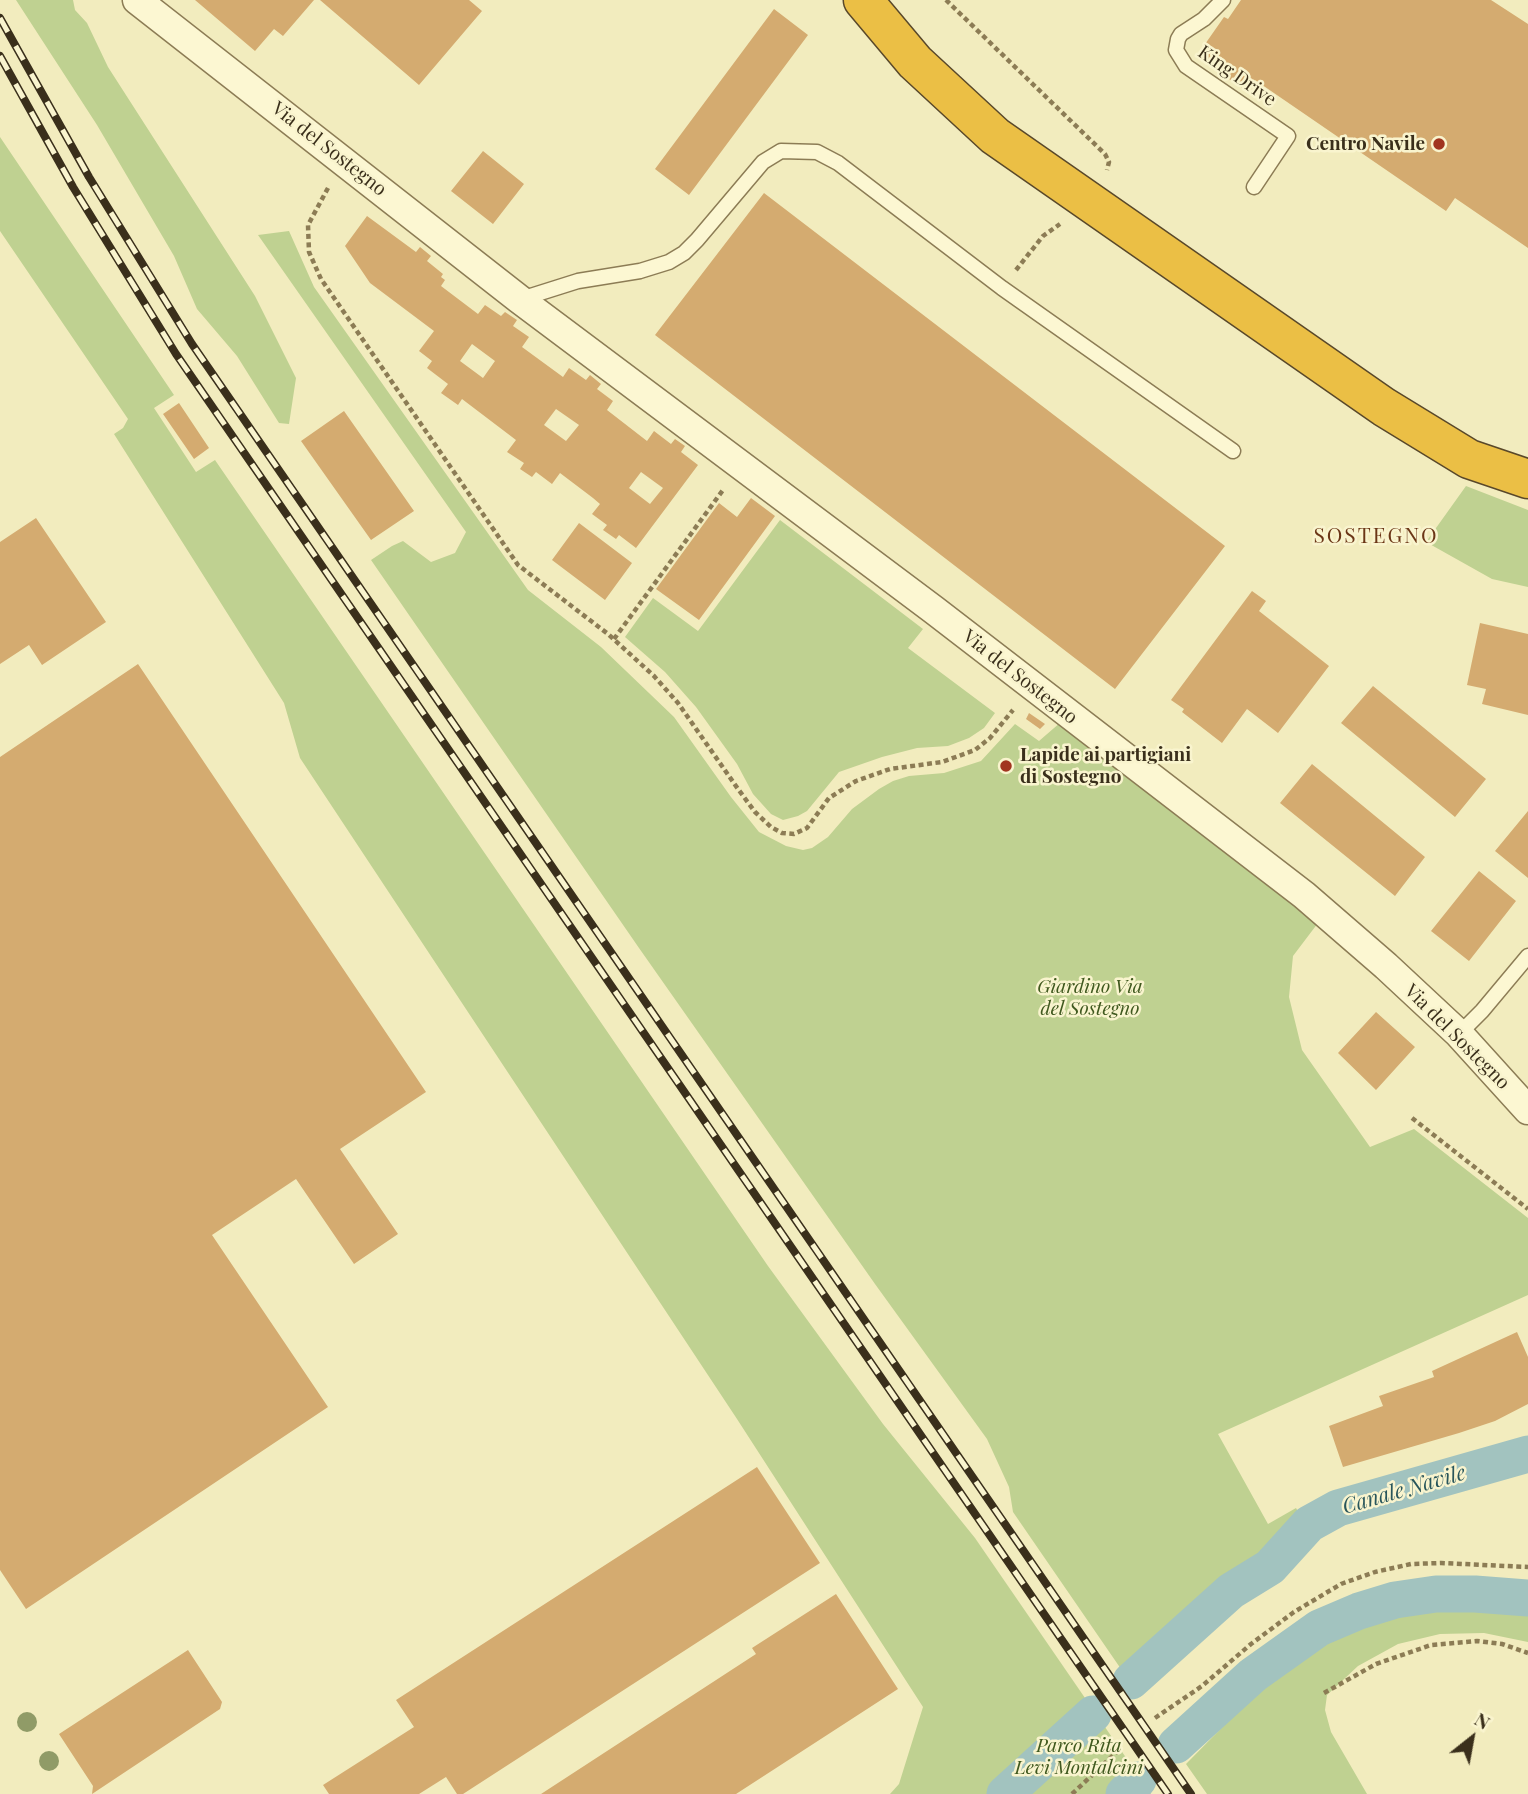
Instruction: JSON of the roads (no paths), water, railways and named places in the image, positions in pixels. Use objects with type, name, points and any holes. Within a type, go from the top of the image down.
[{"type":"highway","points":[[863,0],[915,62],[996,136],[1384,407],[1469,459],[1528,479]]},
{"type":"street","name":"Via del Sostegno","points":[[138,0],[519,299],[934,610],[1304,895],[1459,1034],[1528,1110]]},
{"type":"lane","name":"King Drive","points":[[1223,0],[1204,19],[1181,34],[1176,50],[1186,66],[1288,136],[1254,187]]},
{"type":"lane","points":[[519,299],[578,281],[640,271],[669,262],[684,253],[697,240],[763,162],[781,151],[817,152],[838,163],[1002,288],[1233,451]]},
{"type":"lane","points":[[1459,1034],[1528,956]]},
{"type":"waterway","name":"Canale Navile","points":[[1131,1681],[1231,1591],[1270,1567],[1309,1524],[1338,1508],[1528,1454]]},
{"type":"waterway","name":"Canale Navile","points":[[1176,1745],[1253,1675],[1319,1628],[1359,1611],[1395,1600],[1436,1594],[1528,1598]]},
{"type":"waterway","name":"Canale Navile","points":[[1005,1794],[1093,1714]]},
{"type":"waterway","name":"Canale Navile","points":[[1124,1794],[1138,1780]]},
{"type":"railway","points":[[0,18],[89,177],[192,344],[1191,1794]]},
{"type":"railway","points":[[0,56],[73,187],[176,354],[1168,1794]]},
{"type":"place","name":"Centro Navile","points":[[1439,144]]},
{"type":"place","name":"Lapide ai partigiani di Sostegno","points":[[1006,766]]},
{"type":"district","name":"SOSTEGNO","points":[[1376,536]]},
{"type":"park label","name":"Giardino Via del Sostegno","points":[[1090,998]]},
{"type":"park label","name":"Parco Rita Levi Montalcini","points":[[1079,1757]]}]
